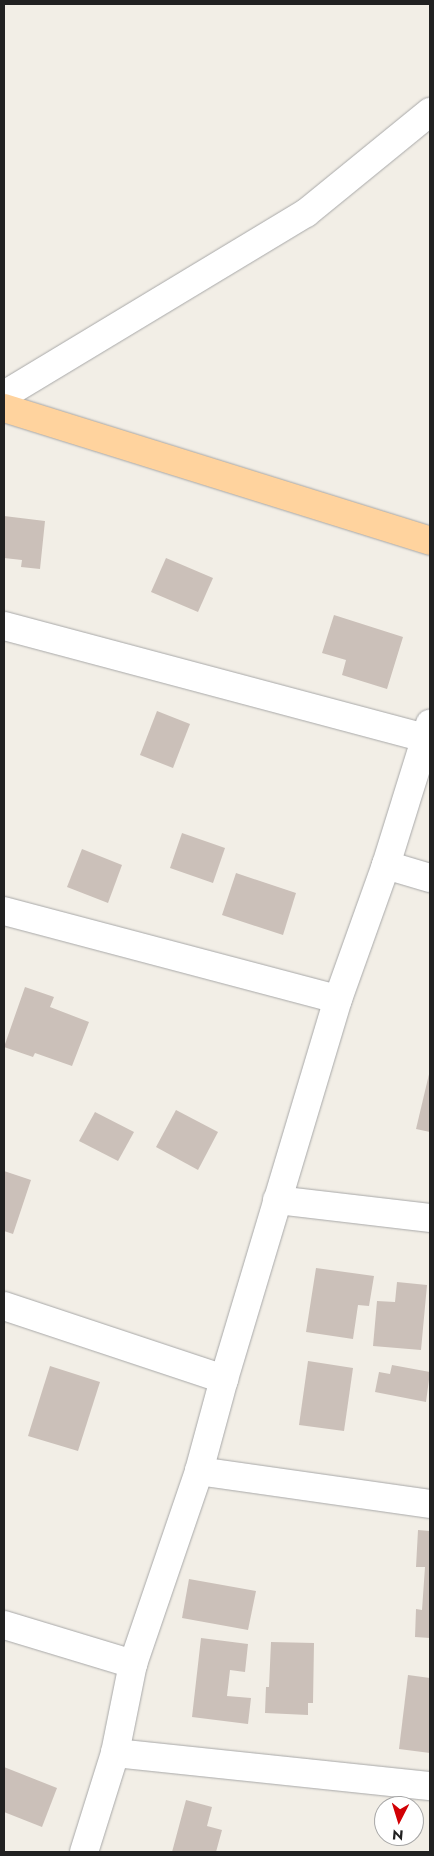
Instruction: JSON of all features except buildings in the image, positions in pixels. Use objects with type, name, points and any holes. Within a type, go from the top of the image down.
[{"type":"main road","points":[[4,408],[430,541]]},
{"type":"street","points":[[4,394],[306,213],[430,112]]},
{"type":"street","points":[[4,626],[428,731],[386,865],[338,999],[224,1379],[199,1471],[133,1664],[115,1753],[84,1852]]},
{"type":"street","points":[[386,865],[430,878]]},
{"type":"street","points":[[4,911],[338,999]]},
{"type":"street","points":[[277,1200],[430,1218]]},
{"type":"street","points":[[4,1306],[224,1379]]},
{"type":"street","points":[[199,1471],[430,1504]]},
{"type":"street","points":[[4,1625],[133,1664]]},
{"type":"street","points":[[115,1753],[430,1786]]}]
